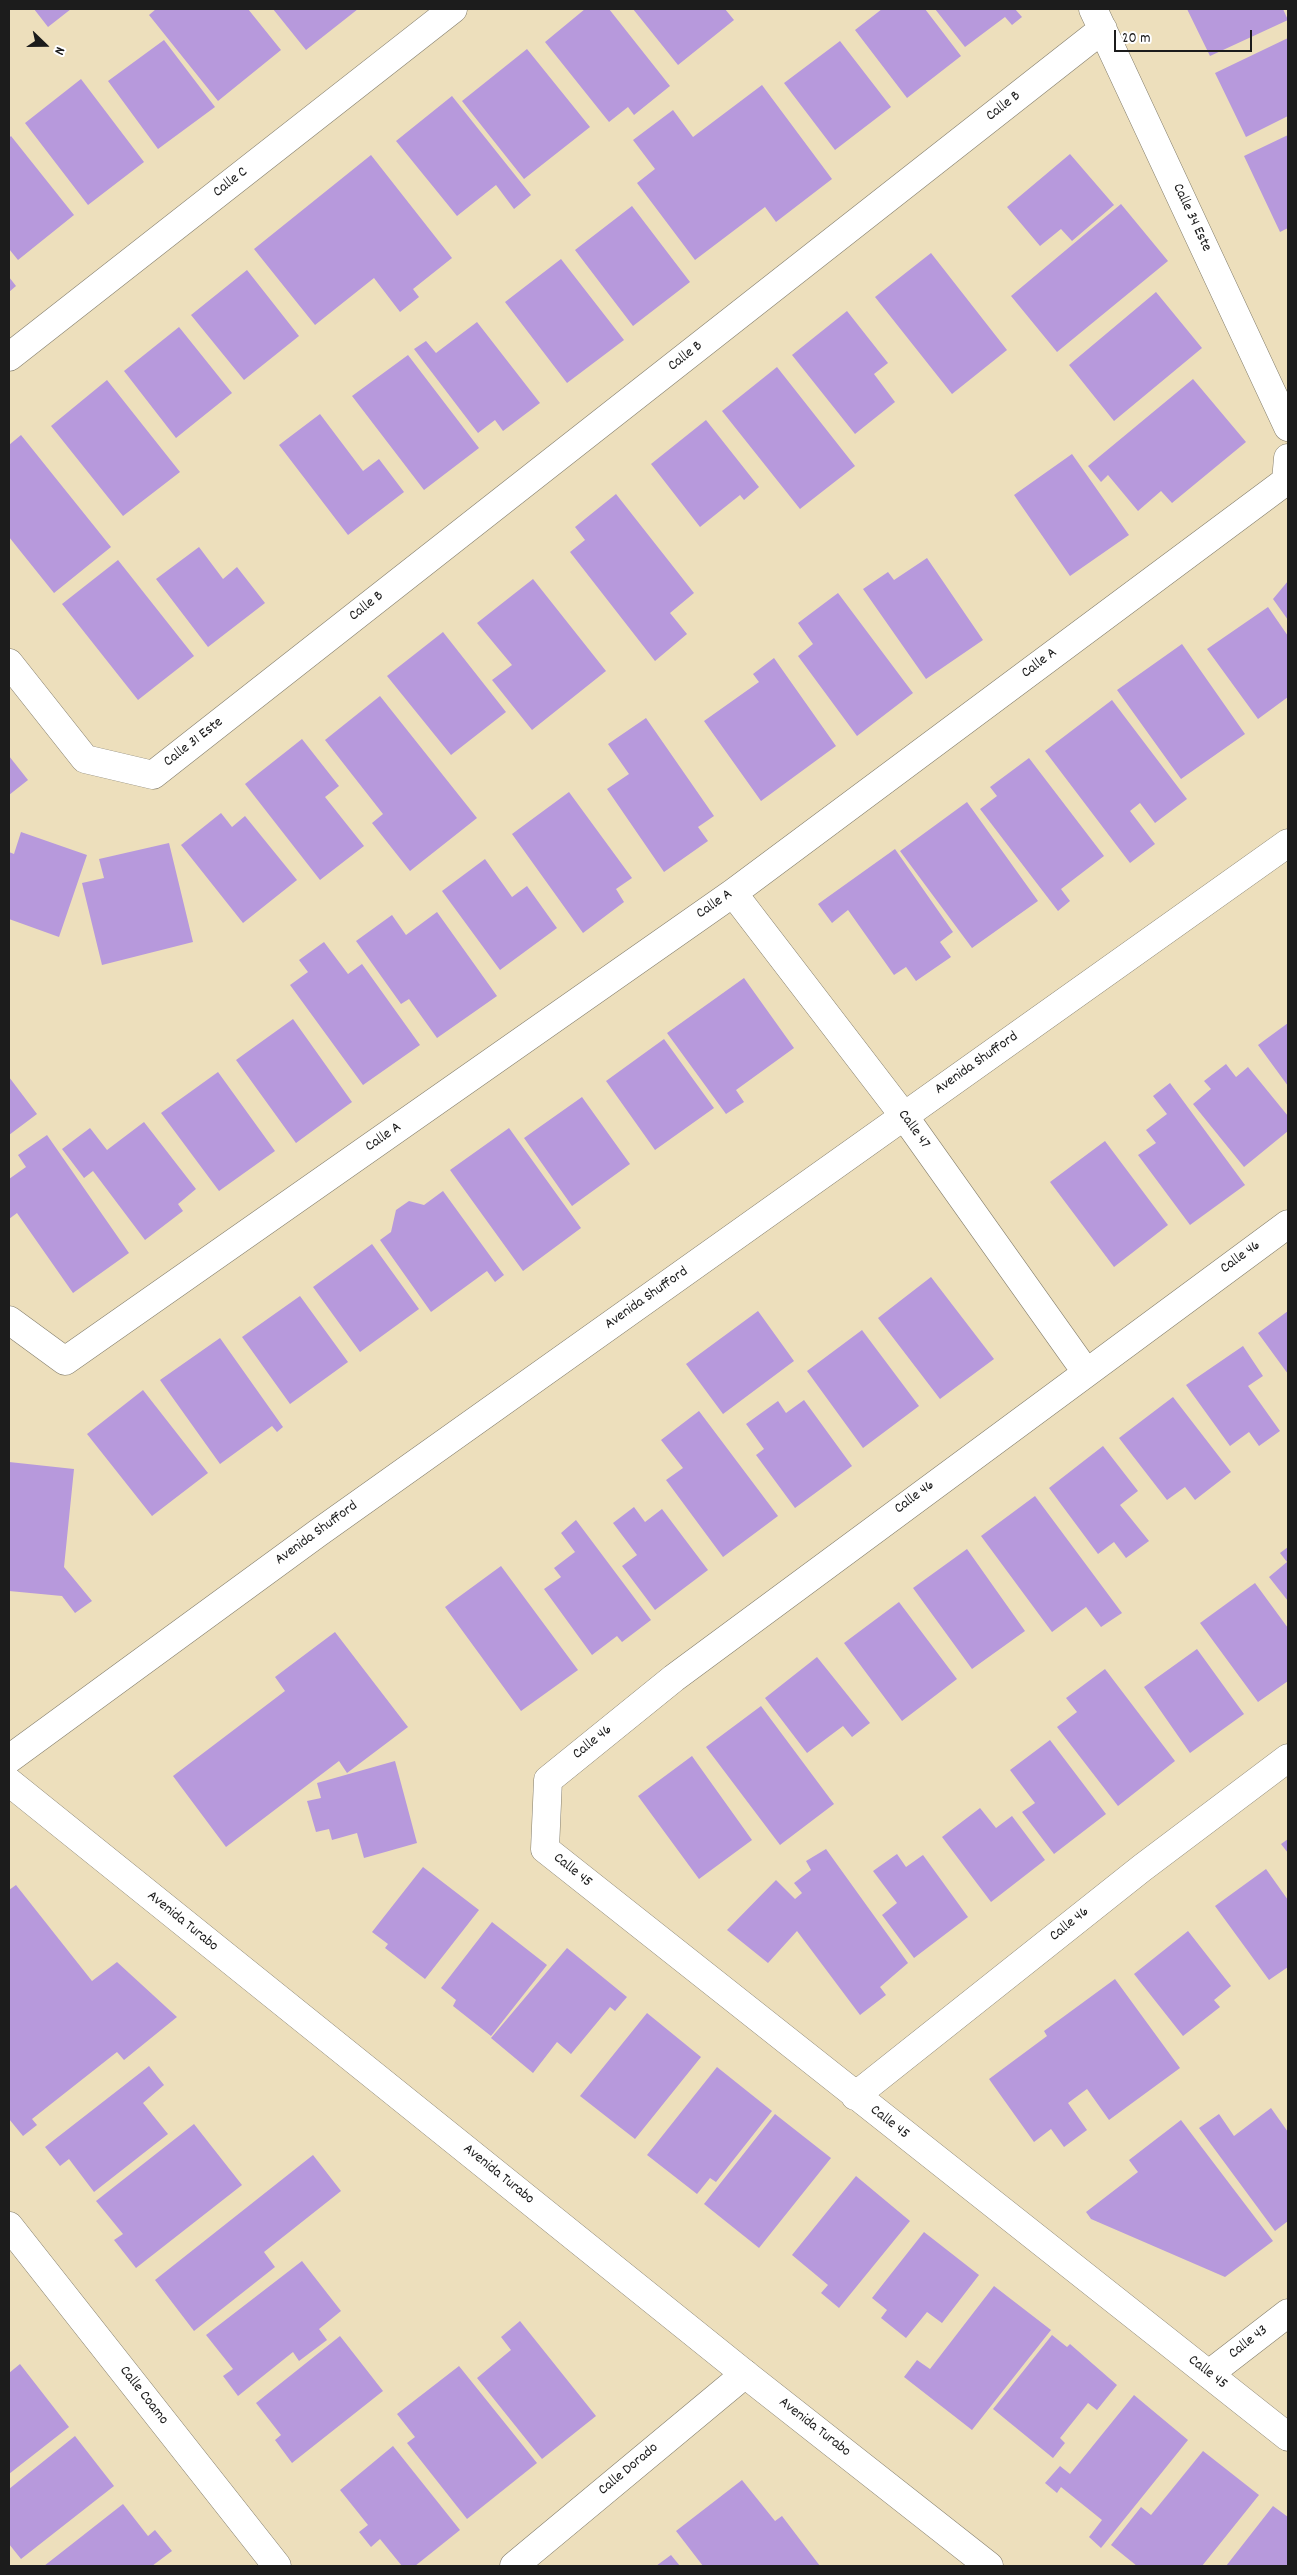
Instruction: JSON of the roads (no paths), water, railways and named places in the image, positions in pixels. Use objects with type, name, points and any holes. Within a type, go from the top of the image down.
[{"type":"street","name":"Calle C","points":[[9,357],[453,9]]},
{"type":"street","name":"Calle 34 Este","points":[[1098,19],[1288,427]]},
{"type":"street","name":"Calle B","points":[[269,684],[1098,19]]},
{"type":"street","name":"Calle A","points":[[9,1320],[65,1361],[733,893],[1287,469]]},
{"type":"street","name":"Calle 31 Este","points":[[9,663],[85,759],[153,775],[269,684]]},
{"type":"street","name":"Avenida Shufford","points":[[9,1758],[326,1527],[1288,843]]},
{"type":"street","name":"Calle 47","points":[[733,893],[904,1116],[1086,1372]]},
{"type":"street","name":"Calle 46","points":[[548,1780],[674,1678],[1288,1224]]},
{"type":"street","name":"Calle 46","points":[[855,2096],[1142,1868],[1288,1758]]},
{"type":"street","name":"Calle 45","points":[[548,1780],[545,1849],[1288,2437]]},
{"type":"street","name":"Avenida Turabo","points":[[9,1782],[745,2374],[989,2566]]},
{"type":"street","name":"Calle Coamo","points":[[9,2226],[277,2566]]},
{"type":"street","name":"Calle 43","points":[[1209,2374],[1288,2313]]},
{"type":"street","name":"Calle Dorado","points":[[514,2566],[745,2374]]}]
